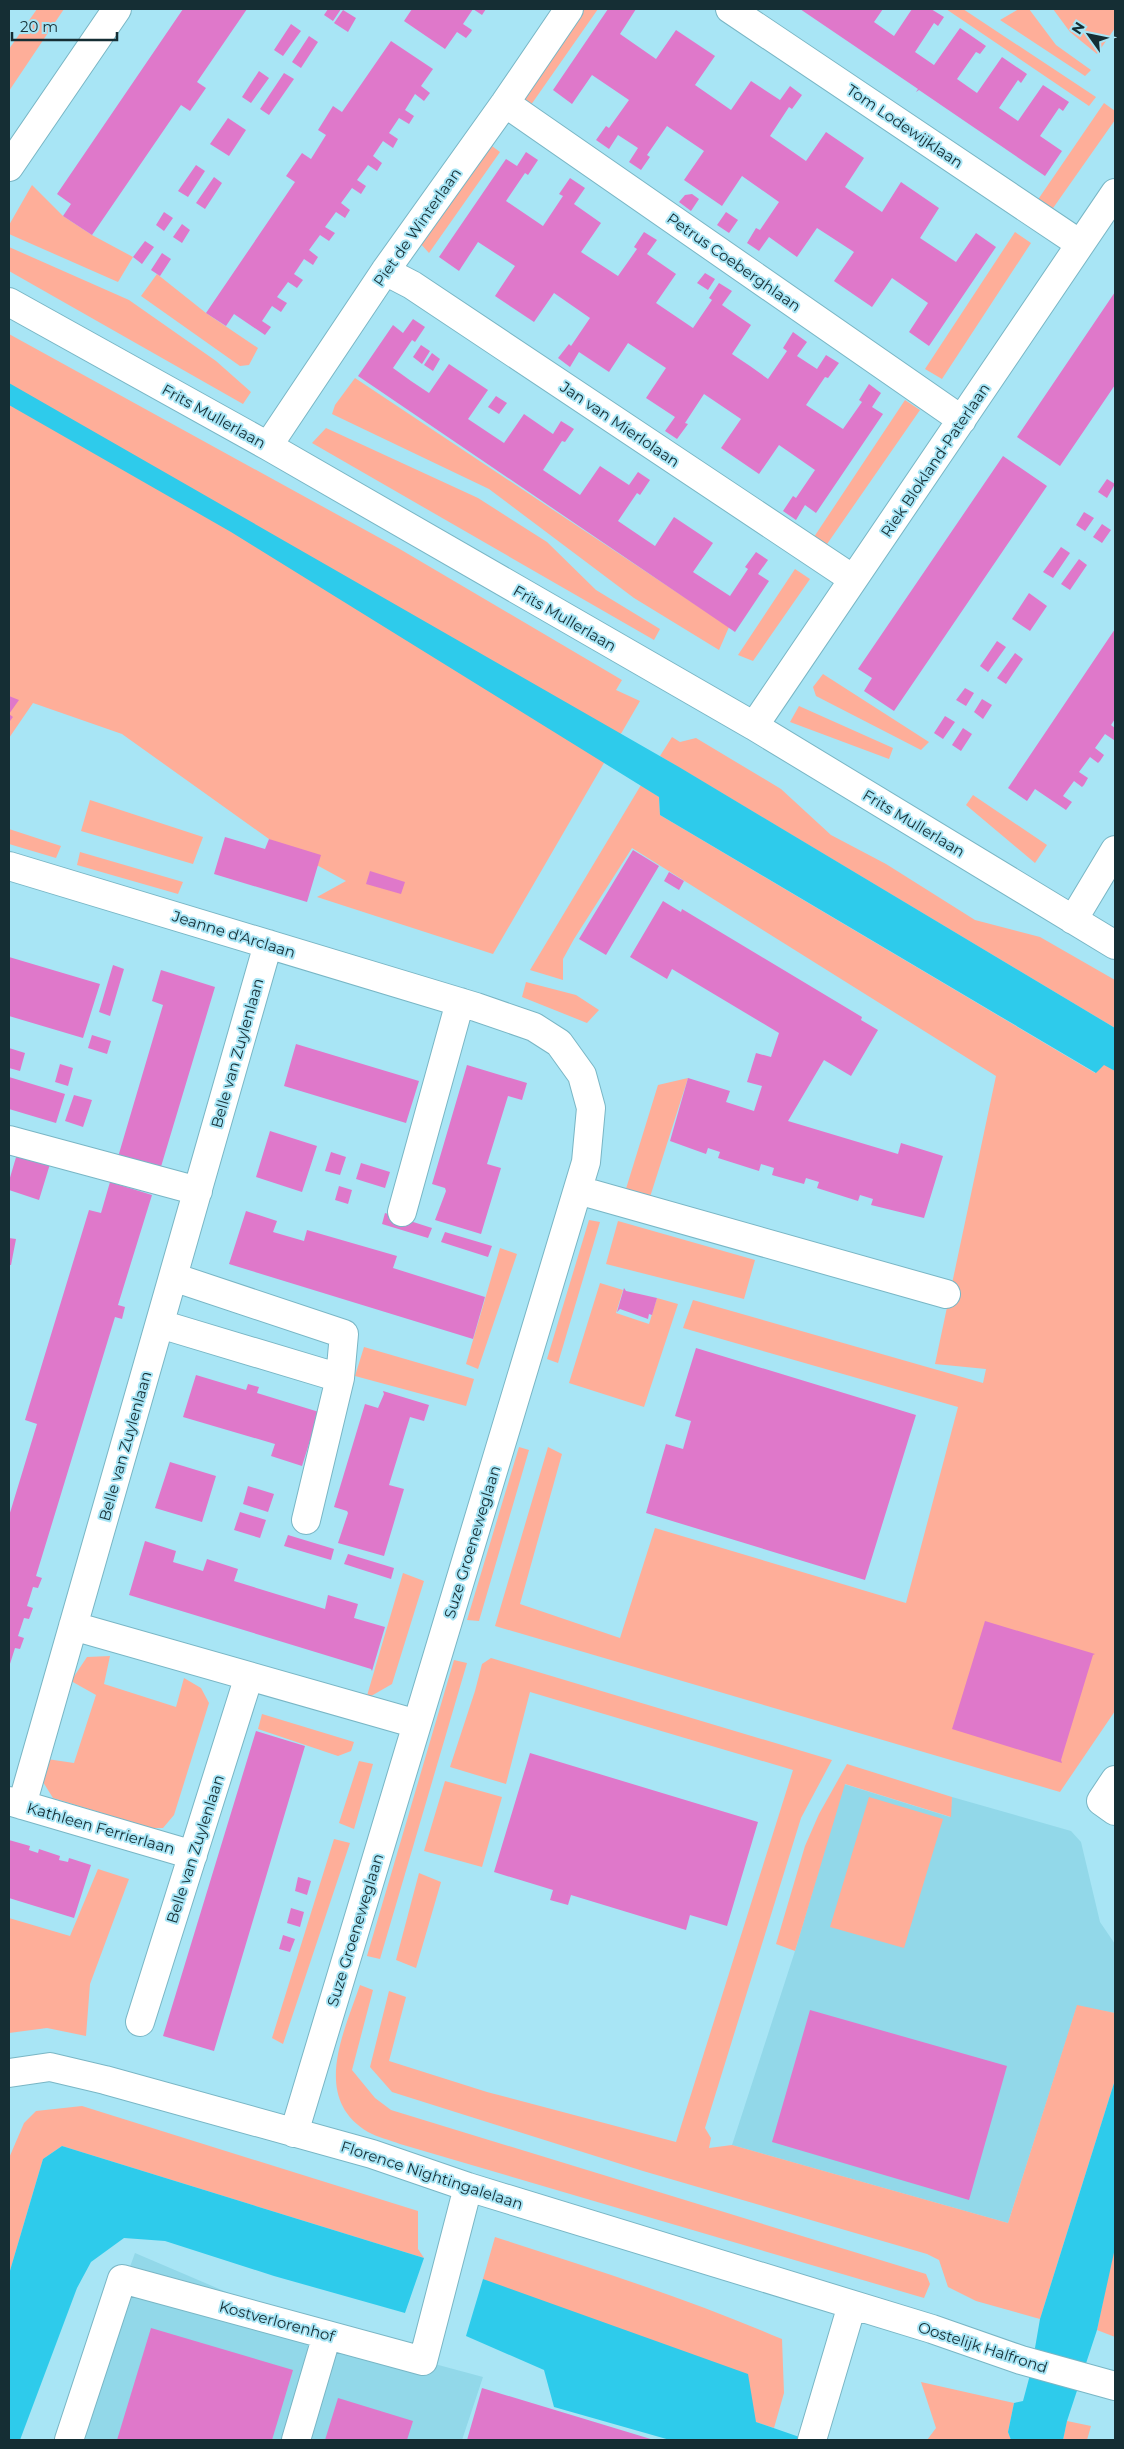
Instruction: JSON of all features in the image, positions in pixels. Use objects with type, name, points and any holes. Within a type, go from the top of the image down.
[{"type":"street","points":[[9,167],[117,9]]},
{"type":"street","name":"Piet de Winterlaan","points":[[268,446],[385,271],[505,103],[569,9]]},
{"type":"street","name":"Tom Lodewijklaan","points":[[730,9],[1080,244]]},
{"type":"street","name":"Petrus Coeberghlaan","points":[[505,103],[962,420]]},
{"type":"street","name":"Riek Blokland-Paterlaan","points":[[754,726],[1115,193]]},
{"type":"street","name":"Jan van Mierlolaan","points":[[385,271],[412,285],[853,579]]},
{"type":"street","name":"Frits Mullerlaan","points":[[9,302],[268,446],[754,726],[1115,945]]},
{"type":"street","points":[[1073,920],[1115,850]]},
{"type":"street","name":"Jeanne d'Arclaan","points":[[9,866],[468,1005]]},
{"type":"street","name":"Belle van Zuylenlaan","points":[[15,1803],[73,1626],[268,944]]},
{"type":"street","points":[[402,1212],[468,1005]]},
{"type":"street","name":"Suze Groeneweglaan","points":[[294,2133],[586,1162],[591,1108],[582,1075],[559,1043],[534,1027],[468,1005]]},
{"type":"street","points":[[9,1140],[198,1191]]},
{"type":"street","points":[[578,1190],[946,1294]]},
{"type":"street","points":[[173,1277],[344,1334],[340,1378],[306,1520]]},
{"type":"street","points":[[160,1324],[340,1378]]},
{"type":"street","points":[[73,1626],[417,1724]]},
{"type":"street","name":"Belle van Zuylenlaan","points":[[140,2022],[249,1676]]},
{"type":"street","points":[[1115,1780],[1101,1801],[1115,1811]]},
{"type":"street","name":"Kathleen Ferrierlaan","points":[[15,1803],[193,1855]]},
{"type":"street","name":"Florence Nightingalelaan","points":[[9,2072],[50,2067],[105,2080],[372,2154],[468,2187],[852,2305]]},
{"type":"street","name":"Kostverlorenhof","points":[[69,2440],[122,2279],[423,2361],[468,2187]]},
{"type":"street","points":[[814,2434],[852,2305]]},
{"type":"street","name":"Oostelijk Halfrond","points":[[852,2305],[1021,2360],[1111,2385]]},
{"type":"street","points":[[296,2440],[328,2335]]},
{"type":"shaded area","points":[[37,9],[64,9],[9,91],[9,49]]},
{"type":"shaded area","points":[[580,9],[598,9],[526,112],[519,96]]},
{"type":"shaded area","points":[[946,9],[963,9],[1096,97],[1089,106]]},
{"type":"shaded area","points":[[1019,9],[1029,9],[1056,45],[1091,70],[1085,76],[1000,20]]},
{"type":"shaded area","points":[[1053,9],[1115,9],[1115,28],[1097,54],[1070,32]]},
{"type":"shaded area","points":[[1104,103],[1115,111],[1115,120],[1051,211],[1037,201]]},
{"type":"shaded area","points":[[488,143],[500,152],[429,253],[419,242]]},
{"type":"shaded area","points":[[32,185],[63,216],[92,235],[133,257],[118,282],[9,234],[9,225]]},
{"type":"shaded area","points":[[1015,232],[1031,243],[942,379],[925,369]]},
{"type":"shaded area","points":[[9,247],[129,300],[216,361],[251,392],[243,404],[9,271]]},
{"type":"shaded area","points":[[157,274],[206,313],[258,348],[249,365],[240,366],[141,296]]},
{"type":"shaded area","points":[[9,334],[398,548],[622,680],[616,690],[640,701],[493,954],[317,897],[346,881],[269,839],[122,734],[33,703],[9,738]]},
{"type":"shaded area","points":[[355,378],[729,627],[719,650],[634,598],[489,489],[332,414],[335,405]]},
{"type":"shaded area","points":[[905,400],[920,410],[825,547],[814,537]]},
{"type":"shaded area","points":[[326,428],[478,498],[547,542],[596,590],[660,629],[654,640],[312,443]]},
{"type":"shaded area","points":[[795,569],[810,579],[753,661],[738,655]]},
{"type":"shaded area","points":[[823,674],[929,742],[921,750],[816,696],[813,687]]},
{"type":"shaded area","points":[[799,706],[893,748],[889,759],[790,722]]},
{"type":"shaded area","points":[[672,737],[680,742],[696,738],[781,789],[831,835],[886,864],[975,920],[1040,937],[1115,980],[1115,1028],[660,756]]},
{"type":"shaded area","points":[[641,785],[659,797],[660,815],[1095,1073],[1104,1064],[1115,1071],[1115,1711],[1060,1792],[495,1626],[548,1447],[562,1454],[520,1604],[620,1638],[655,1528],[906,1603],[958,1407],[683,1328],[693,1300],[983,1383],[986,1369],[935,1364],[996,1076],[632,848],[563,959],[563,980],[530,970]]},
{"type":"shaded area","points":[[973,795],[1047,845],[1035,863],[966,805]]},
{"type":"shaded area","points":[[90,800],[203,837],[193,864],[81,831]]},
{"type":"shaded area","points":[[9,829],[61,846],[56,858],[9,844]]},
{"type":"shaded area","points":[[80,852],[183,882],[178,894],[77,865]]},
{"type":"shaded area","points":[[526,982],[576,995],[599,1010],[587,1023],[522,997]]},
{"type":"shaded area","points":[[688,1078],[650,1197],[625,1192],[658,1085]]},
{"type":"shaded area","points":[[589,1220],[600,1222],[558,1363],[547,1359]]},
{"type":"shaded area","points":[[618,1221],[755,1260],[744,1299],[606,1264]]},
{"type":"shaded area","points":[[500,1248],[517,1254],[478,1369],[466,1364]]},
{"type":"shaded area","points":[[600,1283],[623,1290],[616,1313],[649,1324],[657,1298],[678,1304],[644,1407],[569,1383]]},
{"type":"shaded area","points":[[364,1347],[474,1379],[466,1406],[355,1376]]},
{"type":"shaded area","points":[[519,1447],[529,1450],[479,1621],[467,1620]]},
{"type":"shaded area","points":[[403,1573],[424,1581],[392,1684],[366,1699]]},
{"type":"shaded area","points":[[110,1656],[104,1684],[176,1707],[184,1678],[201,1688],[209,1703],[174,1815],[163,1828],[151,1828],[53,1798],[43,1782],[47,1759],[74,1763],[96,1695],[71,1681],[87,1657]]},
{"type":"shaded area","points":[[491,1658],[832,1760],[801,1818],[705,2128],[711,2138],[709,2148],[732,2145],[1008,2223],[1077,2005],[1115,2013],[1115,2080],[1040,2319],[976,2301],[948,2287],[939,2260],[927,2254],[643,2171],[392,2092],[370,2067],[389,1991],[406,1997],[389,2061],[487,2092],[676,2142],[793,1770],[530,1692],[506,1784],[450,1767],[482,1664]]},
{"type":"shaded area","points":[[454,1660],[467,1663],[380,1959],[367,1956]]},
{"type":"shaded area","points":[[262,1714],[354,1742],[351,1751],[338,1756],[258,1729]]},
{"type":"shaded area","points":[[359,1761],[373,1764],[354,1829],[339,1823]]},
{"type":"shaded area","points":[[847,1764],[952,1797],[951,1817],[845,1784],[795,1951],[776,1944],[805,1846],[819,1814]]},
{"type":"shaded area","points":[[445,1781],[502,1797],[482,1867],[424,1851]]},
{"type":"shaded area","points":[[844,1784],[950,1817],[952,1797],[1071,1831],[1081,1842],[1100,1922],[1115,1944],[1115,2013],[1077,2006],[1008,2223],[732,2145],[795,1951]]},
{"type":"shaded area","points":[[869,1797],[943,1819],[904,1948],[830,1927]]},
{"type":"shaded area","points":[[334,1839],[350,1843],[283,2044],[272,2038]]},
{"type":"shaded area","points":[[98,1869],[129,1879],[90,1984],[86,2036],[47,2028],[9,2033],[9,1918],[70,1936]]},
{"type":"shaded area","points":[[419,1873],[441,1882],[416,1968],[396,1960]]},
{"type":"shaded area","points":[[360,1985],[373,1990],[352,2070],[375,2098],[391,2110],[926,2274],[930,2284],[924,2298],[400,2144],[368,2132],[351,2118],[340,2101],[336,2083],[340,2043]]},
{"type":"shaded area","points":[[82,2106],[418,2211],[418,2249],[424,2258],[62,2146],[43,2159],[9,2274],[9,2158],[24,2123],[36,2111]]},
{"type":"shaded area","points":[[495,2237],[675,2297],[782,2339],[784,2393],[774,2428],[756,2422],[483,2279]]},
{"type":"shaded area","points":[[1115,2248],[1115,2337],[1097,2330]]},
{"type":"shaded area","points":[[135,2253],[327,2335],[483,2377],[462,2440],[67,2440]]},
{"type":"shaded area","points":[[921,2382],[1014,2403],[1008,2432],[1011,2440],[927,2440],[936,2428]]},
{"type":"shaded area","points":[[1067,2421],[1091,2426],[1087,2440],[1063,2440]]},
{"type":"water","points":[[9,383],[679,767],[1115,1028],[1115,1071],[1104,1065],[1096,1073],[660,815],[659,797],[231,532],[9,405]]},
{"type":"water","points":[[1115,2080],[1115,2248],[1097,2330],[1067,2421],[1063,2440],[1011,2440],[1008,2432],[1014,2403],[1023,2401],[1031,2371],[1040,2319]]},
{"type":"water","points":[[62,2146],[424,2258],[405,2313],[274,2276],[165,2241],[124,2238],[91,2262],[77,2288],[20,2440],[9,2440],[9,2274],[43,2159]]},
{"type":"water","points":[[483,2279],[748,2374],[756,2422],[808,2440],[670,2440],[554,2407],[544,2370],[466,2336]]},
{"type":"building","points":[[183,9],[247,9],[197,82],[206,88],[190,111],[181,105],[92,235],[63,216],[71,204],[57,194]]},
{"type":"building","points":[[328,9],[341,9],[333,21],[324,15]]},
{"type":"building","points":[[412,9],[473,9],[463,24],[472,30],[466,38],[457,32],[445,49],[404,21]]},
{"type":"building","points":[[473,9],[486,9],[482,15]]},
{"type":"building","points":[[608,9],[636,9],[620,34],[656,59],[676,30],[715,56],[695,85],[731,110],[751,81],[780,100],[790,86],[802,95],[792,109],[789,107],[770,136],[806,161],[826,132],[864,158],[845,187],[882,212],[901,182],[939,208],[920,238],[956,262],[976,233],[996,247],[929,346],[909,332],[928,303],[892,278],[872,307],[834,281],[854,252],[817,228],[797,257],[769,237],[759,251],[747,243],[756,228],[760,230],[779,202],[742,176],[722,206],[684,180],[704,151],[667,126],[647,155],[650,157],[641,170],[629,162],[638,148],[618,135],[609,149],[596,140],[606,126],[609,128],[629,100],[592,75],[572,104],[553,90]]},
{"type":"building","points":[[800,9],[883,9],[874,22],[894,36],[912,9],[931,9],[944,17],[938,26],[934,23],[915,52],[934,65],[960,28],[986,46],[980,54],[976,52],[957,79],[977,93],[1002,57],[1027,74],[1021,83],[1018,80],[999,108],[1018,121],[1043,85],[1069,102],[1063,111],[1059,108],[1040,136],[1062,151],[1045,176],[919,90],[916,92],[918,89]]},
{"type":"building","points":[[343,10],[356,18],[348,32],[334,23]]},
{"type":"building","points":[[291,24],[301,31],[283,56],[274,50]]},
{"type":"building","points":[[309,36],[318,42],[301,68],[292,62]]},
{"type":"building","points":[[391,41],[433,69],[421,86],[430,93],[424,101],[415,94],[405,110],[414,116],[409,124],[399,118],[389,133],[398,139],[393,148],[383,141],[373,156],[382,163],[377,171],[368,165],[357,180],[366,186],[361,194],[352,188],[341,203],[350,210],[345,218],[336,212],[325,227],[335,233],[329,241],[320,235],[309,250],[318,257],[313,265],[304,259],[294,274],[303,280],[297,288],[288,282],[277,297],[287,303],[281,312],[272,306],[262,321],[271,327],[265,335],[234,314],[226,326],[206,313],[295,182],[286,176],[302,153],[311,159],[326,135],[318,130],[333,106],[342,112]]},
{"type":"building","points":[[259,71],[269,78],[251,103],[242,97]]},
{"type":"building","points":[[284,73],[294,79],[269,115],[260,109]]},
{"type":"building","points":[[228,118],[246,130],[229,156],[210,144]]},
{"type":"building","points":[[526,152],[538,160],[528,175],[525,173],[506,201],[543,226],[563,196],[559,194],[570,178],[585,188],[574,204],[601,223],[581,252],[618,276],[637,249],[634,247],[644,232],[657,240],[647,254],[676,274],[656,303],[693,328],[712,300],[709,298],[719,283],[732,291],[722,305],[751,325],[732,354],[768,379],[787,351],[783,348],[793,332],[807,342],[797,356],[817,369],[826,355],[839,363],[828,378],[825,377],[806,405],[843,429],[862,402],[859,400],[869,384],[881,393],[872,407],[883,414],[816,513],[805,505],[796,520],[783,511],[793,496],[796,498],[815,470],[779,445],[759,474],[721,448],[741,419],[704,394],[685,423],[688,424],[677,439],[665,431],[675,417],[646,398],[666,368],[628,343],[609,372],[579,352],[570,367],[558,358],[569,344],[571,346],[590,318],[554,293],[534,322],[495,296],[515,266],[478,242],[459,271],[439,257],[506,159],[517,166]]},
{"type":"building","points":[[196,165],[205,171],[188,197],[178,191]]},
{"type":"building","points":[[214,177],[222,183],[205,209],[196,203]]},
{"type":"building","points":[[692,194],[699,199],[691,211],[679,202],[685,195]]},
{"type":"building","points":[[164,212],[173,218],[164,231],[156,225]]},
{"type":"building","points":[[726,212],[738,220],[729,233],[717,225]]},
{"type":"building","points":[[182,224],[190,230],[182,243],[173,237]]},
{"type":"building","points":[[145,241],[154,247],[142,264],[133,257]]},
{"type":"building","points":[[162,253],[171,259],[160,276],[151,270]]},
{"type":"building","points":[[705,273],[715,279],[708,290],[697,283]]},
{"type":"building","points":[[1115,292],[1115,385],[1060,466],[1017,437]]},
{"type":"building","points":[[413,319],[425,327],[415,342],[412,340],[393,368],[411,381],[429,393],[449,364],[488,390],[468,419],[504,443],[524,414],[553,434],[561,421],[574,429],[565,442],[562,441],[543,470],[580,495],[600,466],[629,485],[638,472],[650,480],[640,495],[637,493],[618,521],[655,546],[674,517],[713,543],[693,572],[730,596],[748,569],[745,567],[756,552],[768,560],[758,574],[769,581],[735,632],[358,376],[393,325],[403,333]]},
{"type":"building","points":[[421,345],[430,351],[422,364],[413,357]]},
{"type":"building","points":[[432,353],[440,359],[433,371],[424,365]]},
{"type":"building","points":[[496,396],[507,403],[499,414],[488,407]]},
{"type":"building","points":[[1003,456],[1047,486],[894,711],[864,691],[872,678],[858,669]]},
{"type":"building","points":[[1107,479],[1115,484],[1107,498],[1098,492]]},
{"type":"building","points":[[1084,512],[1094,518],[1085,531],[1076,525]]},
{"type":"building","points":[[1102,524],[1111,530],[1102,543],[1093,537]]},
{"type":"building","points":[[1061,547],[1070,553],[1053,578],[1043,572]]},
{"type":"building","points":[[1079,559],[1087,565],[1070,590],[1061,584]]},
{"type":"building","points":[[1029,593],[1047,606],[1030,631],[1012,619]]},
{"type":"building","points":[[1115,629],[1115,719],[1111,725],[1115,728],[1114,740],[1105,734],[1095,748],[1104,755],[1098,763],[1090,757],[1079,772],[1088,778],[1082,787],[1074,781],[1063,796],[1072,802],[1066,810],[1035,789],[1027,801],[1008,788]]},
{"type":"building","points":[[997,641],[1006,647],[988,672],[980,666]]},
{"type":"building","points":[[1015,653],[1023,659],[1006,684],[997,678]]},
{"type":"building","points":[[965,688],[974,693],[966,706],[956,700]]},
{"type":"building","points":[[9,696],[19,700],[9,714]]},
{"type":"building","points":[[982,699],[992,705],[983,719],[974,712]]},
{"type":"building","points":[[945,716],[955,722],[943,739],[934,733]]},
{"type":"building","points":[[963,728],[972,734],[961,751],[952,745]]},
{"type":"building","points":[[225,837],[265,849],[269,839],[321,855],[307,902],[214,874]]},
{"type":"building","points":[[633,850],[659,866],[606,955],[579,939]]},
{"type":"building","points":[[370,871],[405,882],[401,894],[366,884]]},
{"type":"building","points":[[669,872],[684,881],[679,890],[664,881]]},
{"type":"building","points":[[663,901],[681,912],[682,909],[862,1017],[861,1020],[878,1030],[851,1076],[824,1060],[788,1121],[898,1154],[901,1143],[943,1156],[924,1218],[871,1205],[873,1199],[860,1195],[858,1201],[817,1188],[819,1182],[806,1178],[804,1184],[772,1175],[774,1168],[761,1164],[759,1171],[718,1158],[720,1152],[708,1148],[706,1154],[670,1141],[688,1078],[730,1091],[726,1102],[754,1111],[762,1086],[747,1082],[756,1053],[771,1057],[779,1033],[672,969],[667,979],[630,957]]},
{"type":"building","points":[[9,957],[100,984],[83,1038],[9,1016]]},
{"type":"building","points":[[113,965],[124,969],[110,1016],[99,1012]]},
{"type":"building","points":[[161,970],[215,987],[160,1170],[118,1157],[163,1005],[152,1001]]},
{"type":"building","points":[[92,1035],[111,1041],[107,1054],[88,1048]]},
{"type":"building","points":[[296,1044],[419,1081],[406,1123],[284,1086]]},
{"type":"building","points":[[9,1048],[25,1053],[20,1071],[9,1068]]},
{"type":"building","points":[[60,1064],[73,1068],[68,1086],[55,1082]]},
{"type":"building","points":[[467,1065],[527,1083],[522,1100],[508,1096],[487,1164],[501,1168],[481,1234],[435,1220],[446,1191],[445,1188],[432,1184]]},
{"type":"building","points":[[9,1077],[65,1094],[56,1123],[9,1109]]},
{"type":"building","points":[[74,1095],[92,1100],[83,1127],[65,1121]]},
{"type":"building","points":[[270,1131],[317,1146],[302,1192],[256,1177]]},
{"type":"building","points":[[331,1152],[346,1157],[340,1175],[325,1171]]},
{"type":"building","points":[[17,1154],[50,1164],[39,1200],[9,1190],[9,1181]]},
{"type":"building","points":[[361,1163],[390,1172],[385,1188],[356,1179]]},
{"type":"building","points":[[110,1182],[152,1195],[118,1305],[125,1307],[122,1319],[115,1317],[36,1576],[42,1578],[38,1588],[33,1587],[27,1606],[33,1608],[29,1619],[24,1618],[18,1636],[24,1638],[20,1649],[15,1648],[9,1667],[9,1516],[37,1424],[25,1420],[89,1210],[101,1213]]},
{"type":"building","points":[[339,1186],[352,1190],[348,1204],[335,1200]]},
{"type":"building","points":[[246,1211],[277,1221],[273,1232],[304,1241],[307,1230],[397,1256],[393,1268],[485,1297],[473,1339],[229,1264]]},
{"type":"building","points":[[385,1213],[432,1228],[428,1238],[382,1224]]},
{"type":"building","points":[[445,1232],[492,1246],[488,1257],[441,1242]]},
{"type":"building","points":[[9,1238],[16,1239],[11,1265],[9,1265]]},
{"type":"building","points":[[624,1288],[626,1291],[657,1298],[652,1315],[649,1314],[648,1319],[620,1309],[617,1312]]},
{"type":"building","points":[[696,1348],[916,1415],[865,1580],[646,1513],[666,1444],[683,1449],[691,1421],[675,1416]]},
{"type":"building","points":[[196,1375],[246,1390],[248,1384],[259,1387],[257,1393],[319,1412],[302,1466],[271,1456],[275,1444],[183,1417]]},
{"type":"building","points":[[383,1391],[429,1405],[424,1421],[410,1417],[389,1485],[404,1489],[384,1556],[338,1543],[348,1513],[334,1507],[365,1404],[378,1408],[384,1394]]},
{"type":"building","points":[[170,1462],[216,1476],[202,1522],[155,1508]]},
{"type":"building","points":[[248,1486],[274,1494],[268,1512],[243,1504]]},
{"type":"building","points":[[240,1512],[266,1520],[260,1538],[234,1530]]},
{"type":"building","points":[[288,1535],[334,1549],[331,1560],[284,1546]]},
{"type":"building","points":[[145,1541],[176,1551],[173,1562],[203,1571],[207,1559],[238,1569],[234,1581],[325,1609],[328,1595],[358,1604],[354,1618],[385,1627],[372,1671],[371,1669],[129,1595]]},
{"type":"building","points":[[348,1554],[394,1568],[391,1579],[344,1564]]},
{"type":"building","points":[[985,1621],[1095,1654],[1093,1655],[1061,1760],[1062,1763],[952,1729]]},
{"type":"building","points":[[256,1731],[305,1746],[214,2051],[163,2036]]},
{"type":"building","points":[[530,1753],[758,1822],[727,1926],[690,1915],[686,1930],[571,1895],[568,1905],[550,1900],[553,1890],[494,1872]]},
{"type":"building","points":[[9,1840],[30,1846],[29,1850],[38,1853],[39,1849],[60,1856],[59,1860],[68,1862],[69,1858],[91,1865],[74,1918],[9,1898]]},
{"type":"building","points":[[298,1877],[311,1881],[307,1895],[295,1891]]},
{"type":"building","points":[[291,1908],[304,1912],[300,1927],[287,1923]]},
{"type":"building","points":[[283,1935],[295,1939],[290,1952],[279,1949]]},
{"type":"building","points":[[810,2010],[1007,2066],[969,2200],[772,2142]]},
{"type":"building","points":[[151,2328],[293,2370],[272,2440],[117,2440]]},
{"type":"building","points":[[482,2388],[654,2440],[467,2440]]},
{"type":"building","points":[[338,2398],[413,2421],[407,2440],[325,2440]]}]
